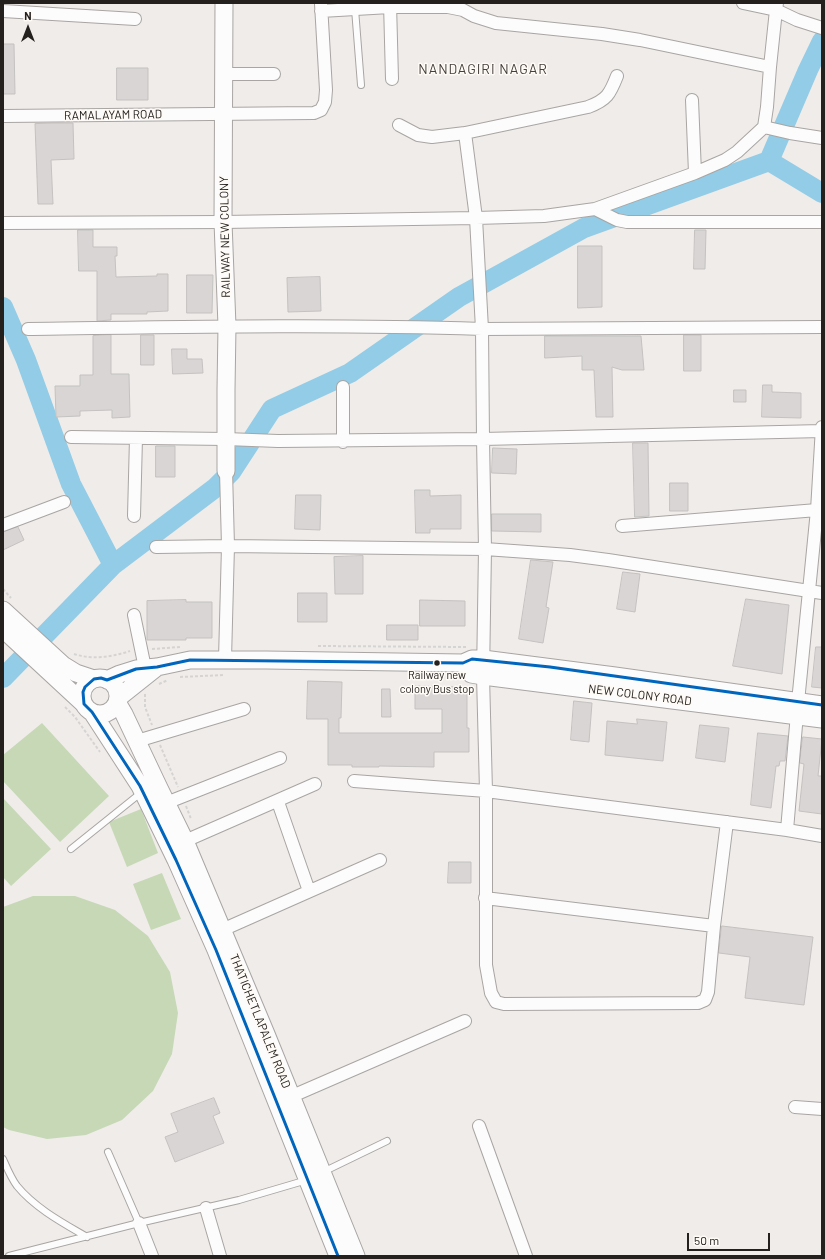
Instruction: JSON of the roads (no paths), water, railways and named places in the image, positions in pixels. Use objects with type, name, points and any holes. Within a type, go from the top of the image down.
[{"type":"main road","name":"RAILWAY NEW COLONY","points":[[224,3],[223,222],[232,439],[226,471]]},
{"type":"main road","points":[[5,619],[57,670],[156,794]]},
{"type":"main road","name":"NEW COLONY ROAD","points":[[101,679],[136,669],[151,668],[190,660],[225,659],[464,663],[472,659],[483,668],[615,676],[797,709],[822,719]]},
{"type":"main road","points":[[101,679],[85,687],[82,698],[88,708],[102,713],[111,710],[117,700],[151,668]]},
{"type":"main road","points":[[57,670],[101,679],[116,687],[117,700],[137,741],[156,794],[176,860],[315,1176],[338,1256]]},
{"type":"main road","name":"NEW COLONY ROAD","points":[[797,709],[822,705]]},
{"type":"main road","name":"THATICHETLAPALEM ROAD","points":[[156,794],[185,841],[266,1034],[290,1097],[315,1176],[356,1256]]},
{"type":"street","points":[[743,3],[777,6],[817,27]]},
{"type":"street","points":[[321,7],[355,9],[370,6],[390,5],[448,7],[463,10],[496,23],[602,34],[640,40],[770,67]]},
{"type":"street","points":[[390,5],[392,79]]},
{"type":"street","points":[[3,223],[223,222],[476,218],[544,216],[598,211],[725,160],[767,128],[770,67],[777,6]]},
{"type":"street","name":"RAMALAYAM ROAD","points":[[3,116],[314,113],[322,110],[325,102],[326,90],[321,7]]},
{"type":"street","points":[[3,11],[135,19]]},
{"type":"street","points":[[224,74],[274,74]]},
{"type":"street","points":[[400,125],[418,135],[426,137],[465,133],[588,106],[599,103],[606,98],[617,76]]},
{"type":"street","points":[[692,100],[695,173]]},
{"type":"street","points":[[767,128],[822,138]]},
{"type":"street","points":[[465,133],[480,262],[485,549],[483,668],[486,791],[486,965],[488,983],[496,1002],[504,1004],[698,1003],[705,1000],[708,992],[714,926],[727,822]]},
{"type":"street","points":[[598,211],[617,220],[627,222],[822,222]]},
{"type":"street","points":[[28,329],[227,326],[431,327],[482,329],[822,327]]},
{"type":"street","points":[[343,387],[343,441]]},
{"type":"street","points":[[787,830],[797,709],[817,510],[822,427]]},
{"type":"street","points":[[72,437],[232,439],[260,441],[343,441],[822,431]]},
{"type":"street","points":[[134,516],[136,438]]},
{"type":"street","points":[[225,659],[228,546],[226,471]]},
{"type":"street","points":[[3,525],[64,502]]},
{"type":"street","points":[[622,526],[817,510]]},
{"type":"street","points":[[156,547],[228,546],[485,549],[570,555],[822,593]]},
{"type":"street","points":[[134,615],[151,668]]},
{"type":"street","points":[[137,741],[244,709]]},
{"type":"street","points":[[156,794],[280,758]]},
{"type":"street","points":[[354,782],[486,791],[787,830],[822,836]]},
{"type":"street","points":[[185,841],[278,802],[315,784]]},
{"type":"street","points":[[278,802],[309,890]]},
{"type":"street","points":[[222,930],[309,890],[380,860]]},
{"type":"street","points":[[485,898],[714,926]]},
{"type":"street","points":[[290,1097],[465,1021]]},
{"type":"street","points":[[795,1107],[822,1108]]},
{"type":"street","points":[[479,1126],[526,1256]]},
{"type":"street","points":[[206,1208],[220,1256]]},
{"type":"street","points":[[139,1223],[152,1256]]},
{"type":"lane","points":[[355,9],[361,85]]},
{"type":"lane","points":[[72,849],[156,794]]},
{"type":"lane","points":[[9,1256],[270,1191],[315,1176],[388,1141]]},
{"type":"lane","points":[[108,1152],[139,1223]]},
{"type":"lane","points":[[3,1159],[17,1185],[27,1197],[87,1236]]},
{"type":"waterway","points":[[3,678],[113,565],[215,488],[231,472],[272,409],[350,373],[459,297],[584,228],[769,161],[822,41]]},
{"type":"waterway","points":[[769,161],[822,193]]},
{"type":"waterway","points":[[3,307],[26,360],[71,484],[113,565]]},
{"type":"place","name":"Railway new colony Bus stop","points":[[437,663]]},
{"type":"district","name":"NANDAGIRI NAGAR","points":[[483,69]]}]
